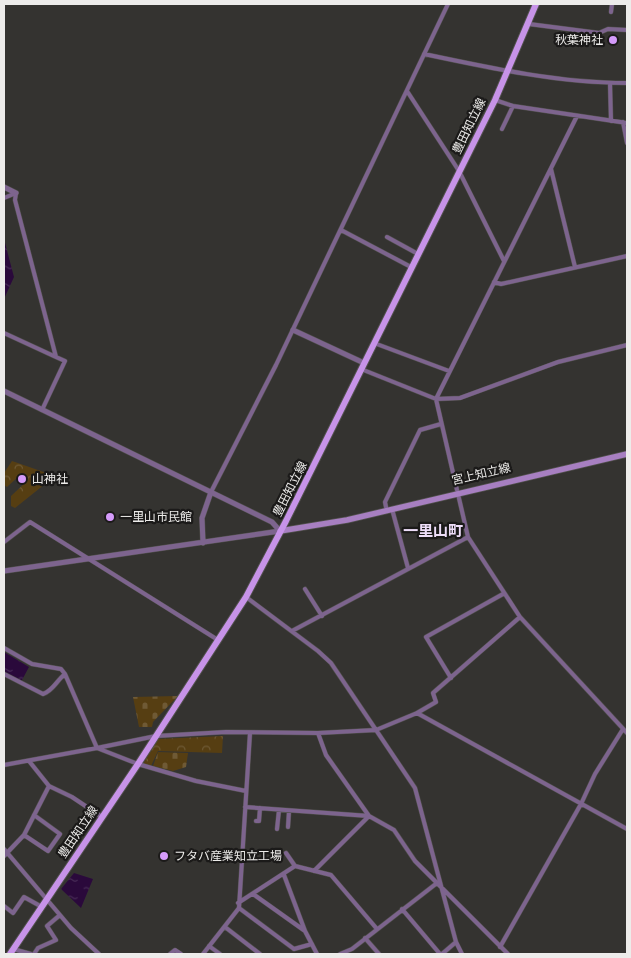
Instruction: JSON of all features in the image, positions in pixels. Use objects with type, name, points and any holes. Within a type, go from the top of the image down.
[{"type":"main road","name":"豊田知立線","points":[[12,952],[138,764],[246,597],[363,366],[494,100],[529,24],[536,4]]},
{"type":"main road","name":"宮上知立線","points":[[458,492],[627,450]]},
{"type":"main road","name":"宮上知立線","points":[[280,531],[341,520],[627,454]]},
{"type":"street","points":[[203,542],[202,518],[211,492],[293,330],[448,4]]},
{"type":"street","points":[[611,12],[612,4]]},
{"type":"street","points":[[529,24],[599,33],[608,29],[627,30]]},
{"type":"street","points":[[424,54],[508,71],[610,83],[627,83]]},
{"type":"street","points":[[610,83],[611,121]]},
{"type":"street","points":[[408,91],[459,171],[504,262]]},
{"type":"street","points":[[494,100],[513,106],[625,122],[627,143]]},
{"type":"street","points":[[502,129],[513,106]]},
{"type":"street","points":[[577,116],[436,399],[468,537],[503,594],[520,617],[627,733]]},
{"type":"street","points":[[551,168],[575,267]]},
{"type":"street","points":[[4,187],[16,193]]},
{"type":"street","points":[[4,198],[16,193]]},
{"type":"street","points":[[16,193],[15,200],[56,357]]},
{"type":"street","points":[[341,230],[412,267]]},
{"type":"street","points":[[387,237],[418,254]]},
{"type":"street","points":[[494,282],[501,284],[627,256]]},
{"type":"street","points":[[293,330],[363,366],[436,399],[460,398],[558,362],[627,345]]},
{"type":"street","points":[[4,333],[65,361],[42,410]]},
{"type":"street","points":[[374,343],[449,371]]},
{"type":"street","points":[[4,391],[272,522],[280,531]]},
{"type":"street","points":[[408,568],[389,508],[385,502],[420,430],[441,424]]},
{"type":"street","points":[[4,542],[30,522],[219,641]]},
{"type":"street","points":[[4,571],[280,531]]},
{"type":"street","points":[[292,631],[468,537]]},
{"type":"street","points":[[305,589],[322,616]]},
{"type":"street","points":[[451,678],[426,637],[503,594]]},
{"type":"street","points":[[246,597],[331,663],[415,788],[439,884],[456,942],[462,954]]},
{"type":"street","points":[[4,765],[156,736],[376,730],[417,713],[436,702],[433,692],[520,617]]},
{"type":"street","points":[[4,648],[32,664],[61,669],[65,674],[97,748],[138,764],[196,782],[246,791]]},
{"type":"street","points":[[4,674],[43,694],[50,692],[58,680],[65,674]]},
{"type":"street","points":[[417,713],[627,829]]},
{"type":"street","points":[[500,947],[581,804],[595,774],[623,728]]},
{"type":"street","points":[[239,906],[250,733]]},
{"type":"street","points":[[318,733],[326,755],[369,816],[394,830],[415,860],[508,954]]},
{"type":"street","points":[[29,761],[48,786],[72,797],[102,817]]},
{"type":"street","points":[[48,786],[24,835],[5,853],[47,899],[70,928],[99,954]]},
{"type":"street","points":[[245,807],[369,816]]},
{"type":"street","points":[[256,821],[259,821],[260,808]]},
{"type":"street","points":[[277,829],[279,810]]},
{"type":"street","points":[[288,827],[289,811]]},
{"type":"street","points":[[24,835],[48,851],[60,834],[34,815]]},
{"type":"street","points":[[314,871],[369,816]]},
{"type":"street","points":[[286,853],[295,866],[331,875],[377,928]]},
{"type":"street","points":[[203,954],[239,906],[253,894],[295,866]]},
{"type":"street","points":[[284,875],[306,931],[318,954]]},
{"type":"street","points":[[340,954],[352,949],[402,909],[439,884]]},
{"type":"street","points":[[253,894],[306,931]]},
{"type":"street","points":[[4,906],[13,913],[24,897],[42,907]]},
{"type":"street","points":[[239,906],[293,952],[312,944]]},
{"type":"street","points":[[402,909],[441,954],[456,942]]},
{"type":"street","points":[[12,952],[32,954],[38,948],[56,940],[47,926],[60,915]]},
{"type":"street","points":[[225,927],[260,954]]},
{"type":"street","points":[[365,938],[379,954]]},
{"type":"street","points":[[209,946],[220,954]]},
{"type":"street","points":[[352,949],[354,954]]},
{"type":"street","points":[[170,954],[175,950],[180,954]]},
{"type":"green space","points":[[12,461],[55,476],[15,508],[11,506],[11,496],[26,482],[20,475],[7,487],[4,485],[4,473]]},
{"type":"green space","points":[[178,696],[153,722],[152,727],[139,727],[133,697]]},
{"type":"green space","points":[[223,736],[222,753],[158,751],[151,766],[143,764],[158,739]]},
{"type":"green space","points":[[158,752],[188,753],[186,767],[173,771],[153,766]]},
{"type":"water","points":[[4,239],[14,277],[4,299]]},
{"type":"water","points":[[4,652],[29,667],[21,682],[4,671]]},
{"type":"water","points":[[74,873],[93,879],[81,908],[61,889]]},
{"type":"place","name":"秋葉神社","points":[[613,40]]},
{"type":"place","name":"山神社","points":[[22,479]]},
{"type":"place","name":"一里山市民館","points":[[110,517]]},
{"type":"place","name":"フタバ産業知立工場","points":[[164,856]]},
{"type":"district","name":"一里山町","points":[[433,531]]}]
